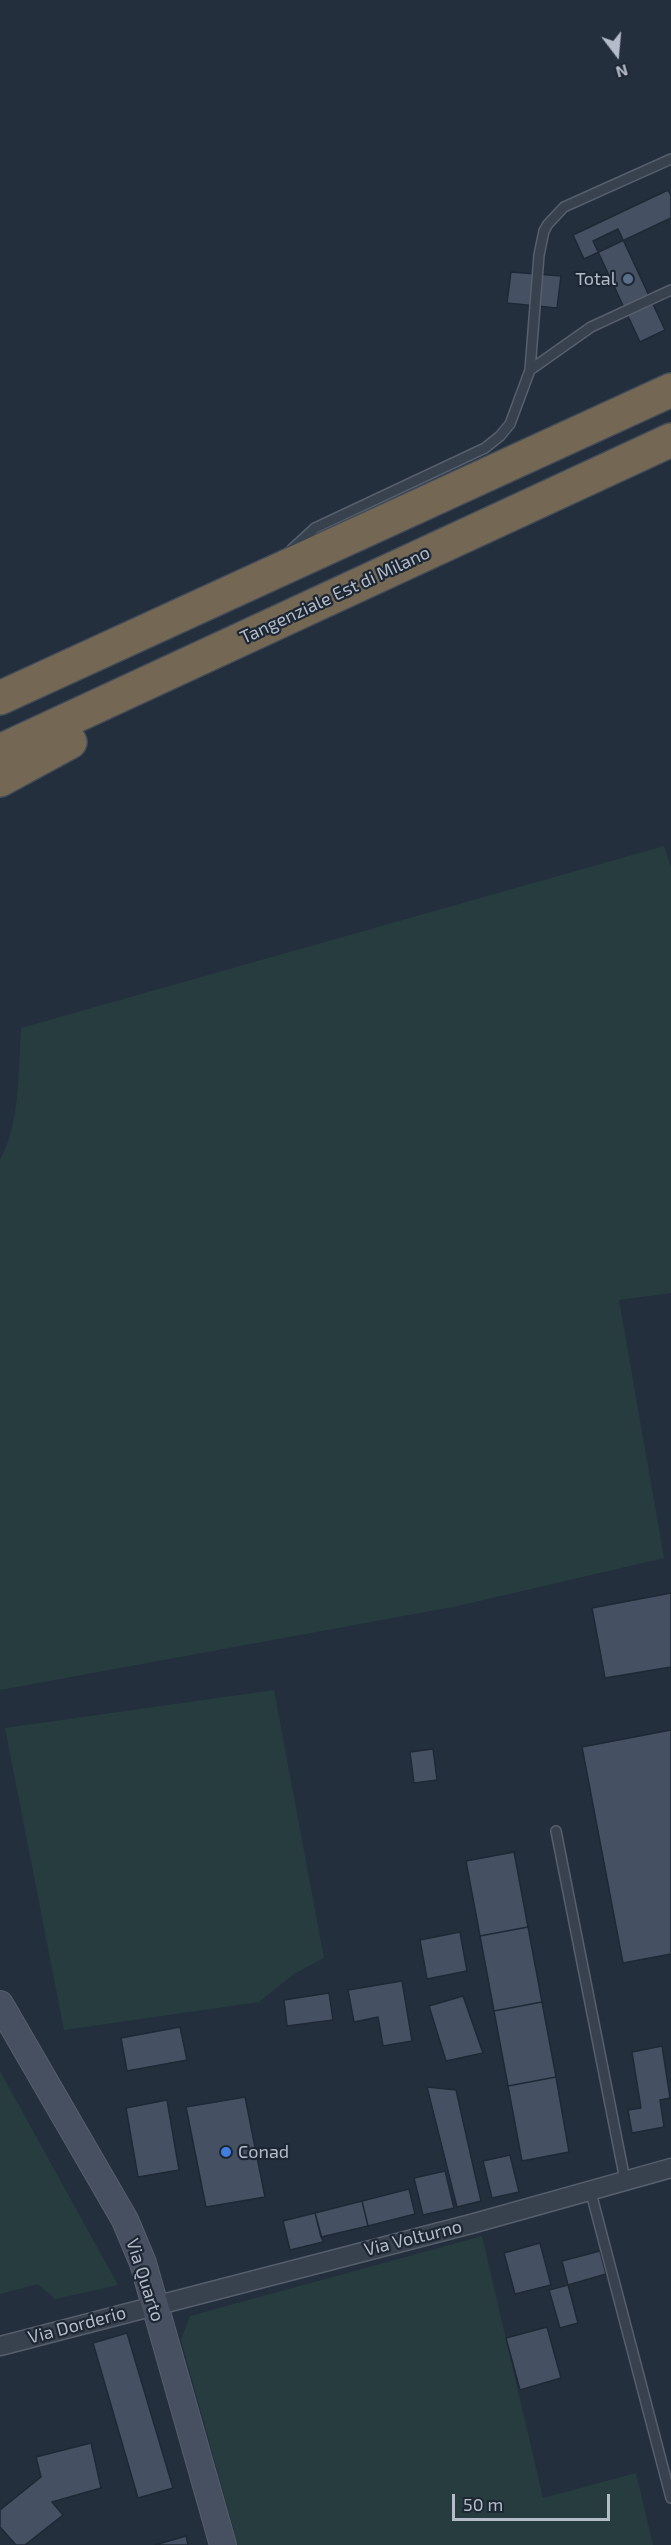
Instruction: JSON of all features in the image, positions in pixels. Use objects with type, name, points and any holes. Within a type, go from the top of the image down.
[{"type":"highway","points":[[0,698],[671,390]]},
{"type":"highway","name":"Tangenziale Est di Milano","points":[[0,751],[671,440]]},
{"type":"highway","points":[[0,780],[42,756],[163,696],[320,601]]},
{"type":"street","name":"Via Quarto","points":[[0,2004],[125,2220],[143,2264],[223,2545]]},
{"type":"street","name":"Via Volturno","points":[[154,2304],[471,2224],[671,2168]]},
{"type":"street","name":"Via Dorderio","points":[[0,2346],[154,2304]]},
{"type":"lane","points":[[261,579],[315,528],[446,468],[496,440],[512,420],[530,370],[539,255],[544,231],[548,224],[564,207],[671,159]]},
{"type":"lane","points":[[530,370],[591,327],[671,290]]},
{"type":"lane","points":[[556,1831],[625,2180]]},
{"type":"lane","points":[[590,2189],[671,2498]]},
{"type":"green space","points":[[664,846],[671,867],[671,1293],[619,1300],[664,1558],[458,1606],[0,1690],[0,1160],[12,1129],[15,1112],[21,1028]]},
{"type":"green space","points":[[274,1690],[324,1958],[294,1974],[259,2002],[64,2030],[5,1728]]},
{"type":"green space","points":[[0,2071],[118,2285],[55,2299],[38,2284],[0,2294]]},
{"type":"green space","points":[[482,2236],[543,2498],[636,2473],[653,2545],[238,2545],[181,2340],[190,2316]]},
{"type":"building","points":[[668,190],[671,196],[671,218],[584,259],[573,235]]},
{"type":"building","points":[[618,229],[665,330],[640,342],[593,241]]},
{"type":"building","points":[[511,272],[561,276],[557,308],[507,303]]},
{"type":"building","points":[[671,1593],[671,1667],[605,1678],[592,1608]]},
{"type":"building","points":[[671,1730],[671,1954],[623,1963],[582,1747]]},
{"type":"building","points":[[433,1749],[437,1780],[414,1783],[410,1752]]},
{"type":"building","points":[[514,1852],[528,1927],[480,1936],[466,1861]]},
{"type":"building","points":[[528,1927],[542,2002],[494,2011],[480,1936]]},
{"type":"building","points":[[460,1932],[467,1971],[427,1979],[420,1940]]},
{"type":"building","points":[[402,1981],[412,2041],[383,2046],[378,2017],[354,2022],[348,1990]]},
{"type":"building","points":[[329,1993],[333,2020],[287,2026],[284,2000]]},
{"type":"building","points":[[463,1996],[483,2053],[446,2061],[429,2006]]},
{"type":"building","points":[[542,2002],[556,2077],[508,2086],[494,2011]]},
{"type":"building","points":[[180,2027],[187,2060],[127,2071],[121,2038]]},
{"type":"building","points":[[662,2046],[670,2098],[660,2100],[664,2127],[632,2133],[628,2110],[641,2108],[632,2052]]},
{"type":"building","points":[[556,2077],[569,2152],[522,2161],[508,2086]]},
{"type":"building","points":[[427,2087],[456,2090],[481,2201],[457,2207]]},
{"type":"building","name":"Conad","points":[[245,2097],[265,2197],[206,2207],[186,2107]]},
{"type":"building","points":[[167,2100],[179,2170],[138,2177],[126,2108]]},
{"type":"building","points":[[510,2155],[519,2192],[492,2198],[483,2161]]},
{"type":"building","points":[[445,2171],[454,2208],[423,2215],[414,2178]]},
{"type":"building","points":[[409,2189],[415,2214],[368,2226],[362,2201]]},
{"type":"building","points":[[362,2201],[368,2226],[321,2237],[315,2213]]},
{"type":"building","points":[[315,2213],[323,2242],[290,2250],[283,2221]]},
{"type":"building","points":[[540,2243],[551,2285],[515,2294],[504,2253]]},
{"type":"building","points":[[600,2251],[606,2274],[568,2285],[562,2261]]},
{"type":"building","points":[[568,2285],[578,2323],[560,2328],[549,2290]]},
{"type":"building","points":[[547,2327],[561,2378],[520,2390],[506,2338]]},
{"type":"building","points":[[127,2333],[173,2488],[138,2498],[93,2343]]},
{"type":"building","points":[[91,2443],[101,2488],[52,2502],[63,2515],[25,2545],[16,2545],[0,2527],[0,2510],[41,2477],[36,2457]]},
{"type":"building","points":[[186,2536],[188,2545],[155,2545]]},
{"type":"place","name":"Total","points":[[628,279]]},
{"type":"place","name":"Conad","points":[[226,2152]]}]
